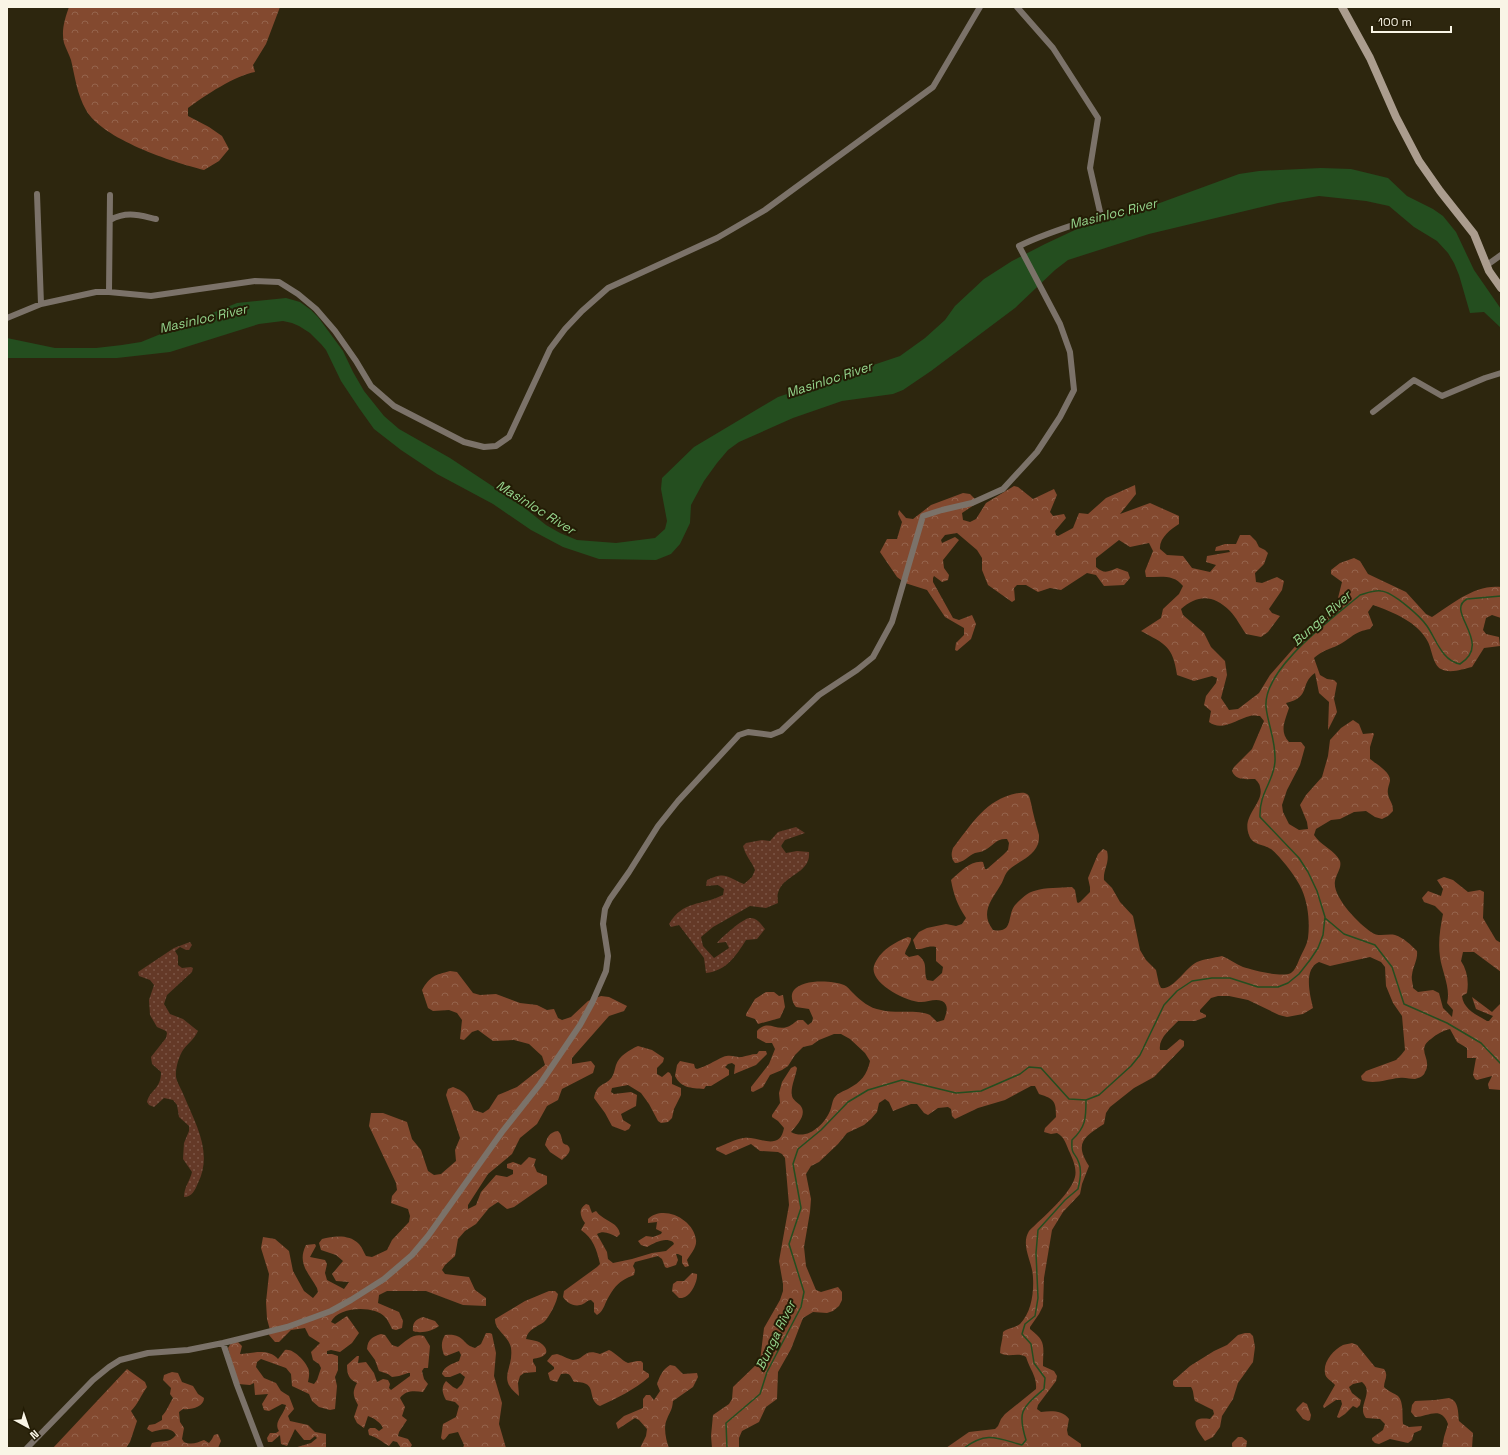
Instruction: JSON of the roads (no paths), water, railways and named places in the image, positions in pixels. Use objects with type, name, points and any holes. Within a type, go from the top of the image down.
[{"type":"street","points":[[7,318],[41,304],[96,292],[151,296],[255,281],[279,282],[298,294],[316,309],[335,331],[371,386],[394,406],[464,442],[484,447],[496,446],[509,437],[550,349],[565,329],[586,307],[608,288],[717,238],[765,210],[933,87],[980,7]]},
{"type":"street","points":[[27,1448],[94,1380],[120,1360],[148,1354],[188,1350],[223,1343],[286,1327],[331,1311],[384,1279],[412,1255],[463,1189],[479,1162],[540,1084],[583,1019],[592,1003],[606,971],[608,956],[603,924],[605,908],[658,826],[678,800],[739,735],[748,732],[771,735],[781,731],[819,695],[857,670],[873,657],[892,622],[923,516],[942,510],[972,504],[1003,488],[1037,452],[1060,417],[1074,390],[1070,352],[1060,324],[1019,246],[1037,237],[1102,216],[1090,168],[1098,118],[1053,48],[1017,7]]},
{"type":"street","points":[[1342,7],[1370,58],[1396,117],[1419,161],[1440,191],[1474,234],[1486,265],[1501,288]]},
{"type":"street","points":[[38,194],[41,304]]},
{"type":"street","points":[[109,292],[110,195]]},
{"type":"street","points":[[110,220],[126,214],[141,215],[156,219]]},
{"type":"street","points":[[1486,265],[1501,255]]},
{"type":"street","points":[[1373,412],[1414,380],[1442,396],[1501,373]]},
{"type":"street","points":[[223,1343],[261,1448]]},
{"type":"water","name":"Masinloc River","points":[[1321,168],[1351,169],[1388,178],[1407,196],[1433,209],[1443,216],[1456,232],[1474,270],[1501,309],[1501,328],[1484,312],[1470,313],[1459,275],[1448,253],[1437,241],[1414,227],[1389,206],[1366,201],[1319,196],[1278,203],[1149,234],[1068,260],[1055,270],[1015,308],[931,371],[903,390],[893,394],[842,401],[793,418],[739,442],[728,450],[704,481],[691,505],[690,523],[680,544],[671,554],[656,560],[599,559],[563,547],[531,530],[493,504],[437,474],[401,450],[374,429],[341,381],[326,350],[310,333],[292,323],[283,321],[259,324],[170,352],[117,358],[7,358],[7,338],[55,348],[96,348],[122,345],[141,342],[237,303],[286,298],[300,302],[318,317],[343,351],[364,391],[384,416],[399,429],[450,458],[521,505],[546,525],[577,540],[616,543],[655,538],[665,529],[667,521],[661,489],[662,478],[694,447],[778,397],[900,356],[925,338],[945,320],[955,306],[984,279],[1012,261],[1077,229],[1157,204],[1239,174],[1259,171]]},
{"type":"waterway","name":"Bunga River","points":[[727,1448],[726,1423],[760,1394],[767,1372],[801,1307],[804,1292],[789,1244],[801,1208],[793,1164],[798,1149],[821,1130],[848,1102],[868,1090],[902,1080],[956,1093],[981,1091],[1020,1074],[1029,1067],[1041,1068],[1069,1099],[1086,1100],[1099,1095],[1131,1066],[1140,1055],[1164,1005],[1177,991],[1192,981],[1212,978],[1230,978],[1258,987],[1278,987],[1288,983],[1299,974],[1318,948],[1323,935],[1325,917],[1317,891],[1299,858],[1260,817],[1260,808],[1272,775],[1275,761],[1273,740],[1266,707],[1268,692],[1276,676],[1287,660],[1318,630],[1360,595],[1376,591],[1386,592],[1392,595],[1419,616],[1444,654],[1449,659],[1460,664],[1469,656],[1472,647],[1471,637],[1461,611],[1461,604],[1467,599],[1501,596]]},
{"type":"waterway","points":[[1325,918],[1344,934],[1375,945],[1392,967],[1404,1004],[1447,1023],[1481,1043],[1501,1064]]},
{"type":"waterway","points":[[964,1448],[979,1439],[986,1438],[999,1438],[1022,1445],[1026,1440],[1022,1422],[1023,1411],[1026,1406],[1044,1389],[1045,1378],[1034,1363],[1031,1344],[1022,1334],[1025,1324],[1035,1316],[1038,1298],[1036,1253],[1038,1230],[1065,1200],[1078,1189],[1080,1166],[1078,1159],[1073,1152],[1072,1140],[1083,1126],[1086,1112],[1086,1100]]}]
